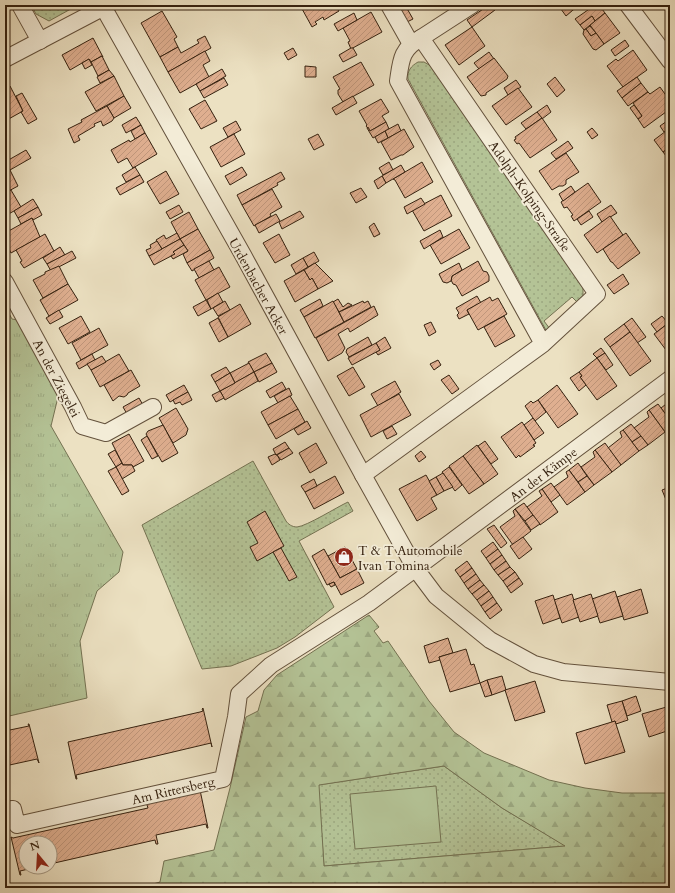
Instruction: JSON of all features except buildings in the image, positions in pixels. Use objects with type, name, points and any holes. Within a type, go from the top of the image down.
[{"type":"street","points":[[20,5],[40,41]]},
{"type":"street","name":"Adolph-Kolping-Straße","points":[[363,475],[543,344],[597,294],[389,5]]},
{"type":"street","points":[[472,5],[416,41],[401,57],[398,81],[543,344]]},
{"type":"street","points":[[628,5],[670,61]]},
{"type":"street","points":[[5,59],[104,6]]},
{"type":"street","name":"Urdenbacher Acker","points":[[104,6],[415,568],[436,596],[490,640],[534,664],[563,672],[670,682]]},
{"type":"street","name":"An der Ziegelei","points":[[5,282],[82,426],[106,433],[153,408]]},
{"type":"street","name":"An der Kämpe","points":[[415,568],[670,379]]},
{"type":"street","name":"Am Rittersberg","points":[[5,810],[13,809],[17,825],[223,778],[236,717],[239,694],[271,665],[369,603],[415,568]]},
{"type":"green space","points":[[31,5],[78,5],[49,21],[36,14]]},
{"type":"green space","points":[[418,62],[424,62],[431,66],[583,286],[583,299],[579,304],[572,297],[544,321],[550,329],[547,332],[408,79],[410,69]]},
{"type":"green space","points":[[5,306],[12,319],[18,320],[55,386],[58,397],[51,426],[123,552],[119,572],[97,591],[80,641],[87,698],[5,717]]},
{"type":"green space","points":[[253,461],[286,521],[292,526],[302,526],[348,502],[353,511],[299,541],[334,607],[295,637],[277,648],[231,666],[202,669],[142,525]]},
{"type":"green space","points":[[369,615],[379,627],[374,631],[383,643],[388,641],[429,701],[454,732],[484,753],[549,780],[585,788],[622,793],[670,793],[670,888],[139,888],[160,882],[164,861],[214,850],[246,717],[258,711],[264,690],[277,675]],"holes":[[[444,766],[502,808],[565,846],[324,866],[319,785]]]},
{"type":"green space","points":[[444,766],[502,808],[566,846],[324,866],[318,785]]},
{"type":"green space","points":[[436,786],[441,842],[355,849],[350,794]]},
{"type":"place","name":"T & T Automobile Ivan Tomina","points":[[344,557]]}]
